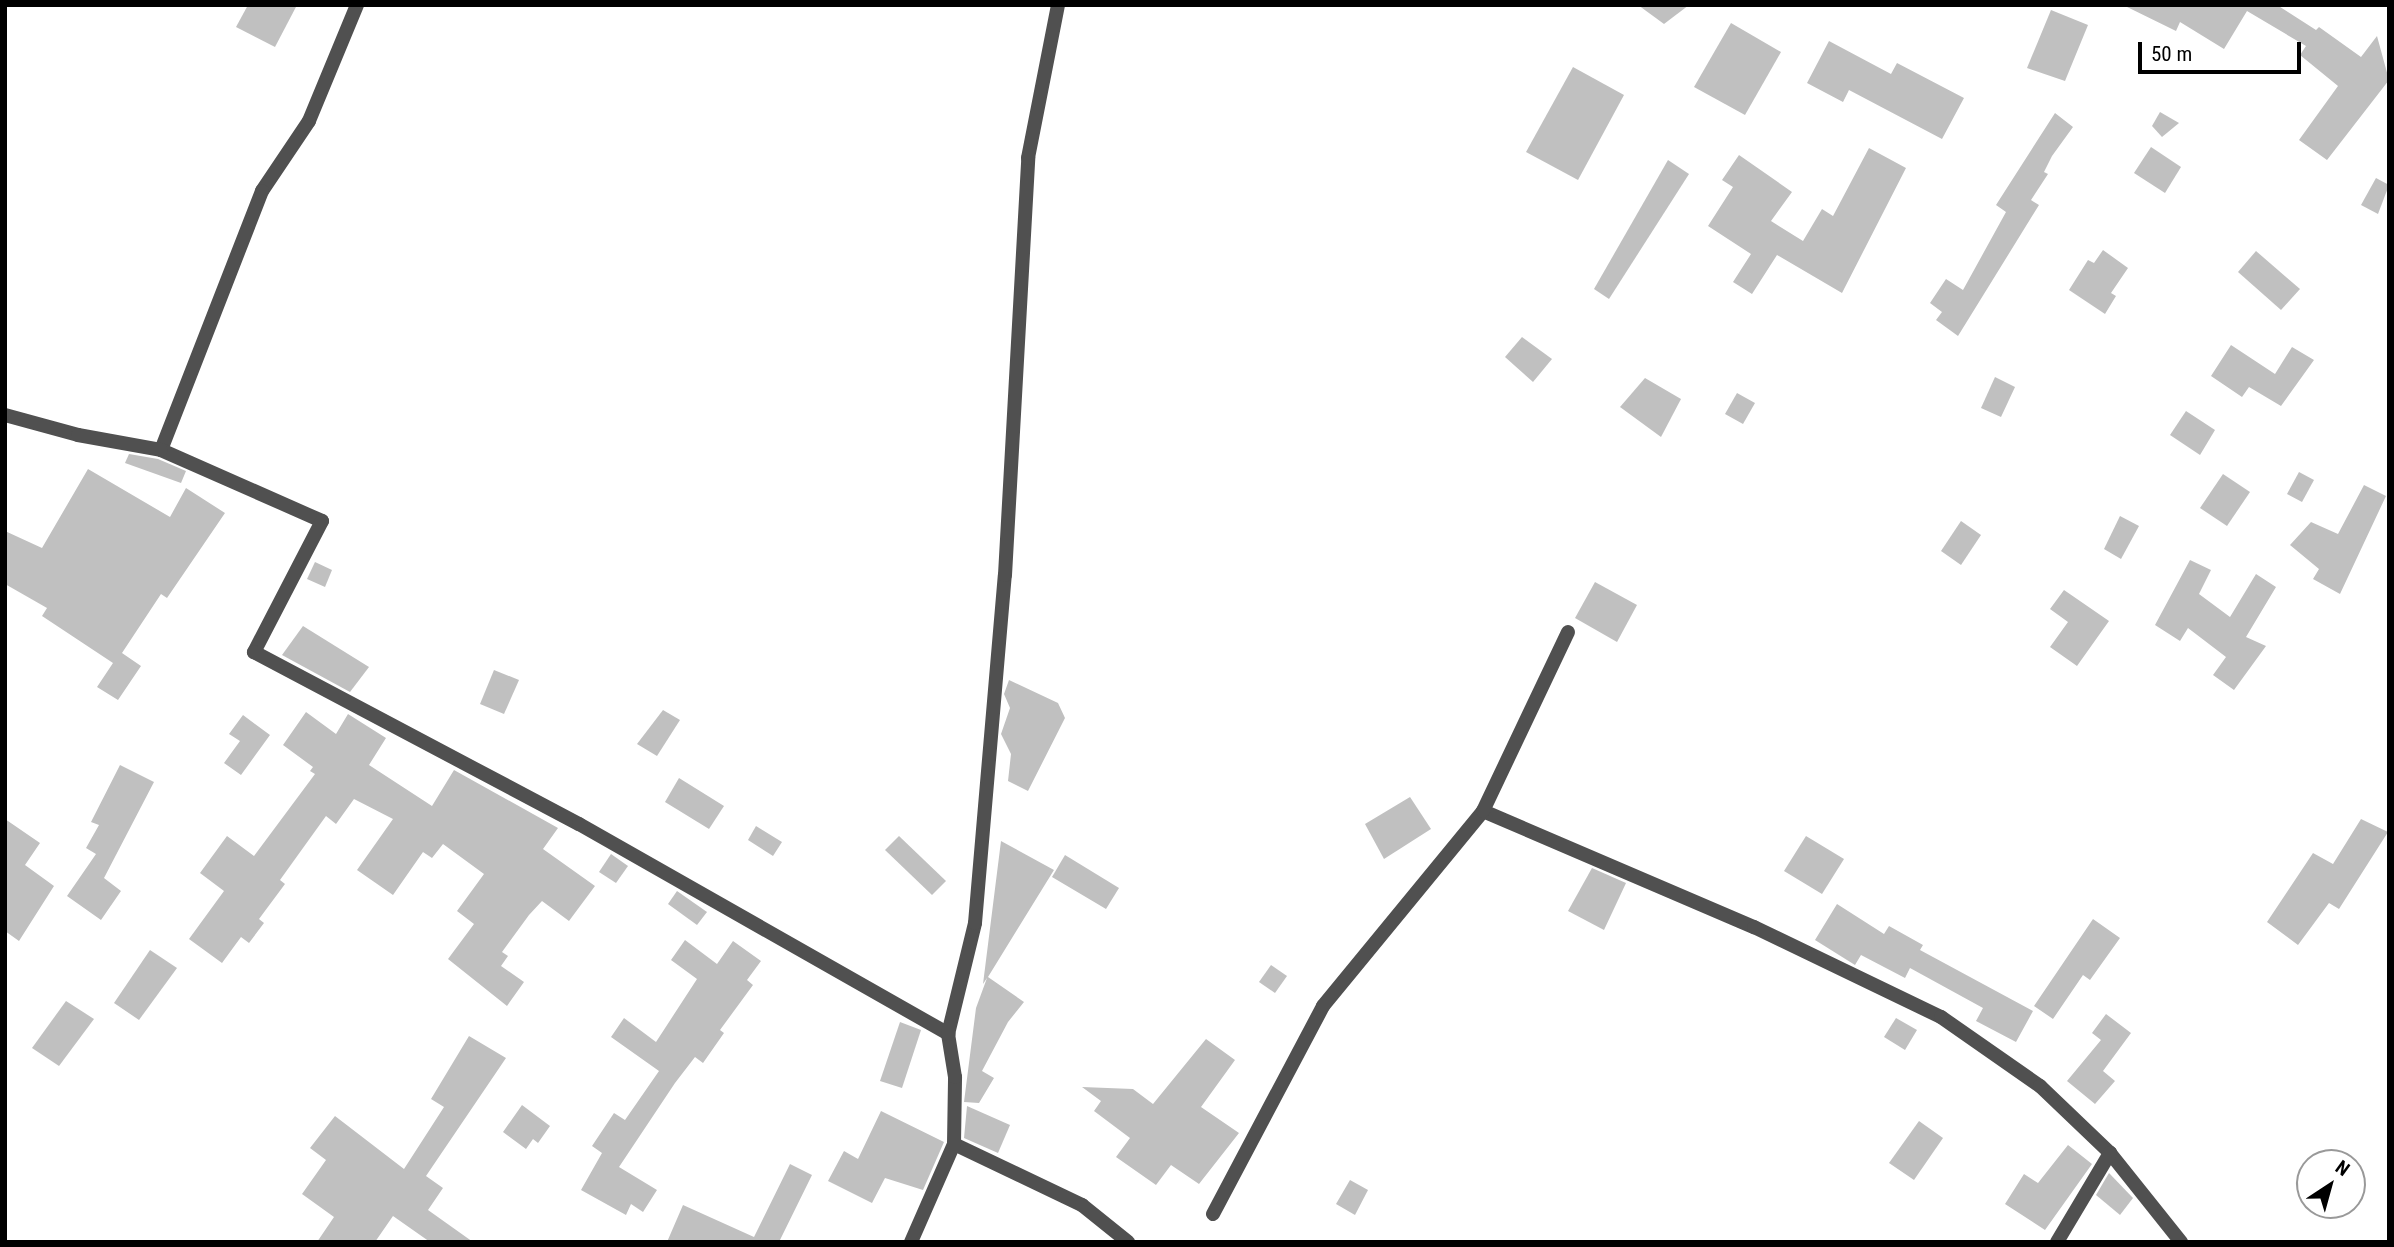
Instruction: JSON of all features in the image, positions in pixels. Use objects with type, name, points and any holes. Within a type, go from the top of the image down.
[{"type":"street","points":[[161,450],[262,191],[309,121],[357,5]]},
{"type":"street","points":[[911,1242],[954,1144],[955,1077],[948,1034],[975,923],[1005,575],[1028,158],[1058,5]]},
{"type":"street","points":[[5,415],[78,435],[161,450],[322,521],[254,652],[579,824],[948,1034]]},
{"type":"street","points":[[1213,1214],[1323,1006],[1483,811],[1568,632]]},
{"type":"street","points":[[1483,811],[1754,927],[1941,1017],[2040,1086],[2110,1153],[2181,1242]]},
{"type":"street","points":[[954,1144],[1082,1205],[1128,1242]]},
{"type":"street","points":[[2057,1242],[2110,1153]]},
{"type":"building","points":[[248,5],[297,5],[275,47],[236,27]]},
{"type":"building","points":[[1638,5],[1689,5],[1664,24]]},
{"type":"building","points":[[2123,5],[2277,5],[2316,30],[2319,27],[2361,57],[2377,36],[2389,80],[2327,160],[2299,140],[2338,86],[2300,55],[2306,46],[2247,11],[2224,49],[2180,22],[2176,31]]},
{"type":"building","points":[[2051,10],[2088,25],[2065,81],[2027,68]]},
{"type":"building","points":[[1731,23],[1781,52],[1745,115],[1694,87]]},
{"type":"building","points":[[1829,41],[1891,74],[1897,63],[1964,98],[1942,139],[1849,90],[1843,102],[1807,83]]},
{"type":"building","points":[[1573,67],[1624,95],[1578,180],[1526,152]]},
{"type":"building","points":[[2160,112],[2179,123],[2162,137],[2152,126]]},
{"type":"building","points":[[2055,113],[2073,127],[2052,156],[2044,172],[2048,174],[2031,200],[2039,205],[1958,336],[1936,320],[1942,312],[1930,303],[1946,279],[1963,290],[2006,212],[1996,205]]},
{"type":"building","points":[[2151,147],[2181,167],[2165,193],[2134,173]]},
{"type":"building","points":[[1869,148],[1906,168],[1842,293],[1777,255],[1752,294],[1733,282],[1751,254],[1708,226],[1733,187],[1722,180],[1739,155],[1792,192],[1771,221],[1803,241],[1822,209],[1833,216]]},
{"type":"building","points":[[1668,160],[1689,174],[1609,299],[1594,289]]},
{"type":"building","points":[[2376,178],[2389,185],[2378,214],[2361,205]]},
{"type":"building","points":[[2103,250],[2128,268],[2111,293],[2116,296],[2105,314],[2069,290],[2088,260],[2094,263]]},
{"type":"building","points":[[2256,251],[2300,289],[2281,310],[2238,272]]},
{"type":"building","points":[[1522,337],[1552,359],[1533,382],[1505,357]]},
{"type":"building","points":[[2231,345],[2275,374],[2292,347],[2314,360],[2281,406],[2249,387],[2242,397],[2211,376]]},
{"type":"building","points":[[1995,377],[2015,387],[2001,417],[1981,408]]},
{"type":"building","points":[[1645,378],[1681,399],[1661,437],[1620,407]]},
{"type":"building","points":[[1737,393],[1755,403],[1743,424],[1725,414]]},
{"type":"building","points":[[2186,411],[2215,430],[2200,455],[2170,435]]},
{"type":"building","points":[[129,454],[158,459],[186,471],[181,483],[125,463]]},
{"type":"building","points":[[88,469],[170,517],[186,488],[225,513],[167,598],[161,594],[122,653],[141,666],[118,700],[97,687],[113,663],[42,616],[47,608],[5,584],[5,531],[42,548]]},
{"type":"building","points":[[2299,472],[2314,480],[2302,502],[2287,494]]},
{"type":"building","points":[[2223,474],[2250,492],[2227,526],[2200,508]]},
{"type":"building","points":[[2364,485],[2386,496],[2340,594],[2313,579],[2319,569],[2290,545],[2311,522],[2338,534]]},
{"type":"building","points":[[2120,516],[2139,526],[2121,559],[2104,549]]},
{"type":"building","points":[[1961,521],[1981,535],[1961,565],[1941,551]]},
{"type":"building","points":[[2190,560],[2211,570],[2199,594],[2230,617],[2256,574],[2276,587],[2246,637],[2266,646],[2234,690],[2213,675],[2226,657],[2188,628],[2180,641],[2155,625]]},
{"type":"building","points":[[315,562],[332,570],[325,587],[307,579]]},
{"type":"building","points":[[1595,582],[1637,605],[1617,642],[1575,618]]},
{"type":"building","points":[[2064,590],[2109,621],[2077,666],[2050,647],[2068,622],[2050,609]]},
{"type":"building","points":[[303,626],[369,667],[350,692],[282,655]]},
{"type":"building","points":[[494,670],[519,680],[504,714],[480,704]]},
{"type":"building","points":[[1009,680],[1058,703],[1065,718],[1028,791],[1008,781],[1011,754],[1001,734],[1010,708],[1004,694]]},
{"type":"building","points":[[663,710],[680,720],[657,756],[637,744]]},
{"type":"building","points":[[306,712],[336,734],[348,714],[386,738],[369,765],[432,806],[454,770],[558,828],[543,849],[595,886],[569,921],[542,901],[529,915],[502,952],[508,956],[501,966],[524,982],[507,1006],[448,959],[474,924],[457,911],[484,874],[443,844],[432,858],[423,852],[393,895],[357,870],[393,819],[354,799],[336,824],[326,816],[280,880],[285,884],[259,919],[264,923],[249,943],[241,937],[222,963],[189,939],[224,891],[200,873],[227,836],[254,856],[315,774],[310,771],[313,767],[283,745]]},
{"type":"building","points":[[243,715],[270,735],[241,775],[224,763],[240,741],[229,734]]},
{"type":"building","points":[[120,765],[154,782],[104,878],[121,891],[101,920],[67,896],[96,854],[86,848],[99,825],[91,822]]},
{"type":"building","points":[[679,778],[724,806],[709,829],[665,802]]},
{"type":"building","points":[[1410,797],[1431,829],[1384,859],[1365,824]]},
{"type":"building","points":[[5,819],[40,843],[25,865],[54,886],[19,941],[5,931]]},
{"type":"building","points":[[2361,819],[2388,832],[2339,909],[2329,903],[2298,945],[2267,922],[2313,853],[2333,864]]},
{"type":"building","points":[[756,826],[782,842],[773,856],[748,840]]},
{"type":"building","points":[[899,836],[946,881],[932,895],[885,850]]},
{"type":"building","points":[[1806,836],[1844,859],[1822,894],[1784,871]]},
{"type":"building","points":[[1001,841],[1054,870],[988,977],[1024,1002],[1008,1022],[982,1071],[994,1078],[979,1103],[964,1102],[976,1008],[987,978],[983,984]]},
{"type":"building","points":[[611,854],[628,866],[616,883],[599,872]]},
{"type":"building","points":[[1065,855],[1119,888],[1106,909],[1052,877]]},
{"type":"building","points":[[1592,868],[1626,883],[1604,930],[1568,911]]},
{"type":"building","points":[[677,891],[707,912],[697,925],[668,904]]},
{"type":"building","points":[[1837,904],[1884,934],[1889,926],[1923,945],[1920,950],[2033,1011],[2016,1042],[1976,1021],[1983,1008],[1910,968],[1905,978],[1861,955],[1855,965],[1815,940]]},
{"type":"building","points":[[2093,919],[2120,938],[2090,980],[2083,975],[2053,1019],[2034,1006]]},
{"type":"building","points":[[685,940],[717,964],[733,941],[761,961],[747,980],[753,985],[720,1030],[724,1033],[703,1063],[695,1057],[619,1167],[657,1190],[643,1212],[631,1204],[626,1215],[581,1190],[602,1153],[592,1146],[614,1113],[625,1120],[659,1071],[611,1037],[624,1018],[656,1042],[697,979],[671,960]]},
{"type":"building","points":[[150,950],[177,968],[139,1020],[114,1003]]},
{"type":"building","points":[[1271,965],[1287,976],[1275,993],[1259,982]]},
{"type":"building","points":[[66,1001],[94,1019],[59,1066],[32,1048]]},
{"type":"building","points":[[2106,1014],[2131,1033],[2103,1071],[2115,1081],[2095,1104],[2067,1081],[2101,1040],[2092,1033]]},
{"type":"building","points":[[1896,1018],[1917,1030],[1905,1050],[1884,1037]]},
{"type":"building","points":[[900,1022],[921,1030],[902,1088],[880,1081]]},
{"type":"building","points":[[469,1036],[506,1058],[426,1176],[443,1188],[428,1210],[473,1242],[430,1242],[393,1216],[375,1242],[317,1242],[334,1217],[302,1194],[326,1160],[310,1148],[335,1116],[404,1169],[444,1107],[431,1099]]},
{"type":"building","points":[[1206,1039],[1235,1060],[1201,1107],[1239,1133],[1199,1184],[1171,1165],[1156,1185],[1116,1157],[1130,1138],[1094,1111],[1101,1101],[1082,1087],[1133,1089],[1153,1104]]},
{"type":"building","points":[[522,1105],[550,1126],[538,1143],[533,1139],[526,1149],[503,1132]]},
{"type":"building","points":[[967,1106],[1010,1125],[998,1153],[964,1138]]},
{"type":"building","points":[[881,1111],[944,1142],[923,1190],[885,1178],[872,1203],[828,1181],[844,1151],[858,1159]]},
{"type":"building","points":[[1919,1121],[1943,1138],[1914,1180],[1889,1163]]},
{"type":"building","points":[[2068,1145],[2092,1164],[2045,1230],[2005,1204],[2024,1174],[2038,1183]]},
{"type":"building","points":[[790,1164],[812,1175],[779,1242],[667,1242],[683,1205],[754,1237]]},
{"type":"building","points":[[2109,1173],[2133,1198],[2120,1215],[2096,1195]]},
{"type":"building","points":[[1350,1180],[1368,1190],[1355,1215],[1336,1204]]}]
